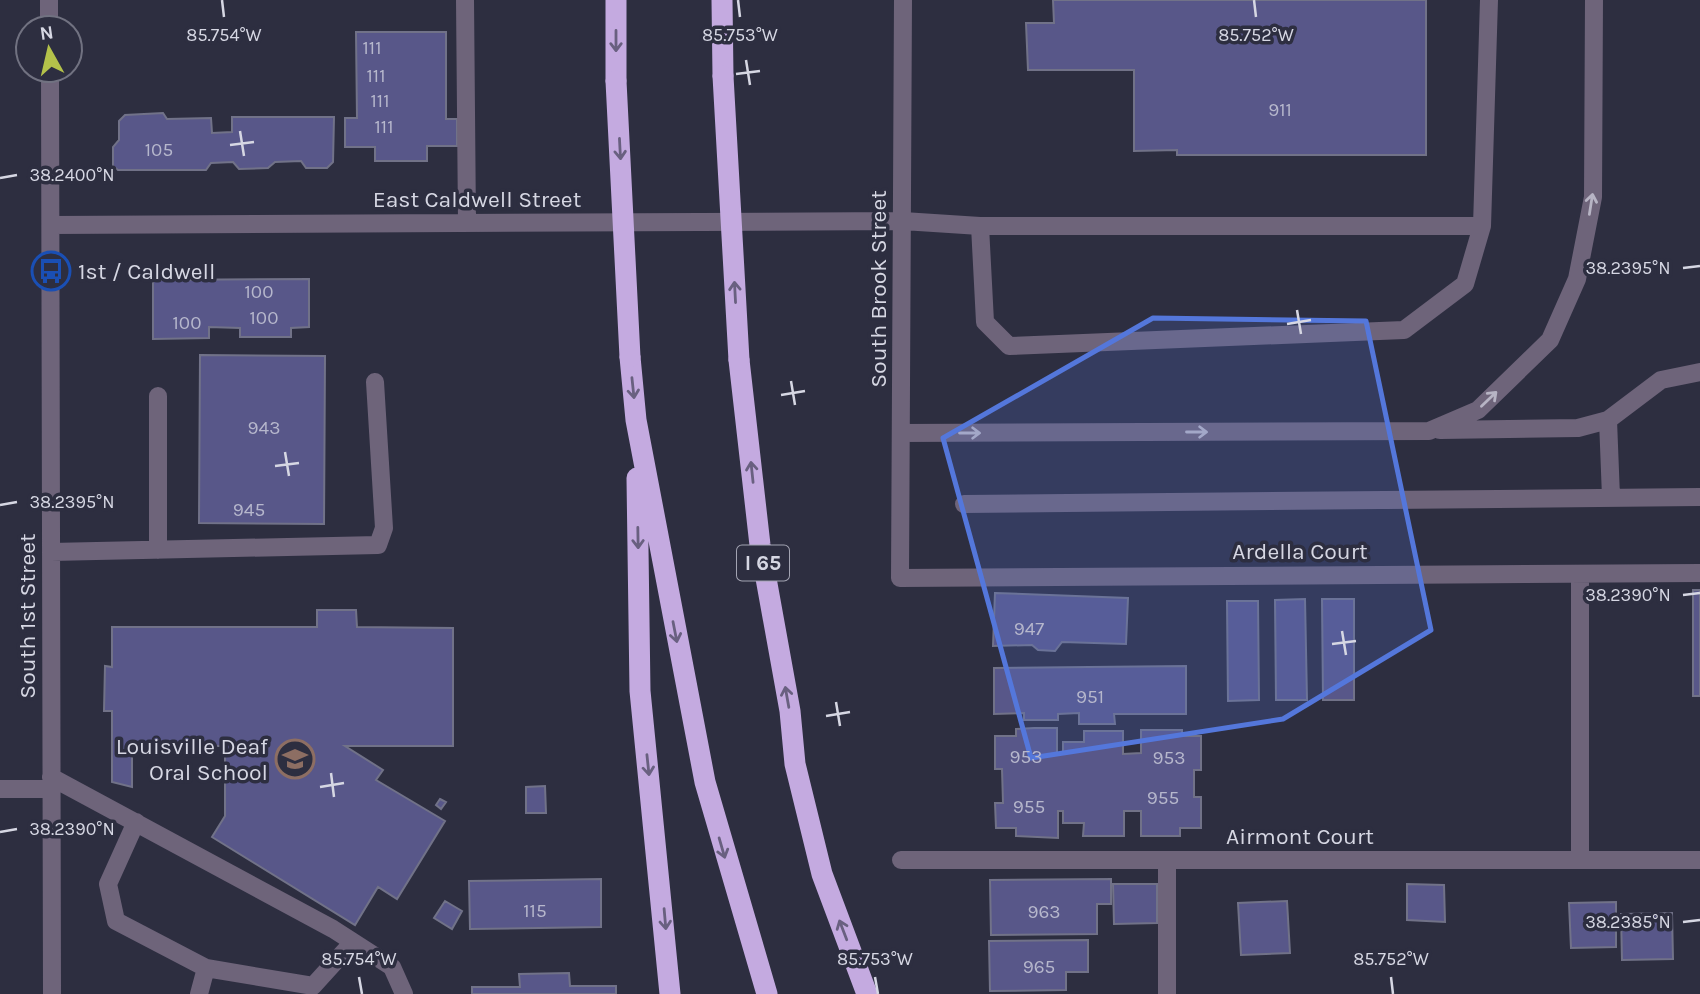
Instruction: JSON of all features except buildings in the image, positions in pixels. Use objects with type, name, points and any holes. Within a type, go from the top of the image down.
[{"type":"highway","points":[[617,0],[616,81],[630,356],[636,420],[640,691],[670,994]]},
{"type":"highway","name":"I 65","points":[[722,0],[723,76],[739,360],[760,545],[790,711],[795,764],[822,874],[867,994]]},
{"type":"highway","points":[[636,420],[705,782],[767,994]]},
{"type":"street","points":[[465,0],[467,223]]},
{"type":"street","name":"South Brook Street","points":[[900,578],[903,0]]},
{"type":"street","points":[[980,226],[985,322],[1009,346],[1404,330],[1465,284],[1482,226],[1489,0]]},
{"type":"street","points":[[1429,431],[1478,410],[1550,340],[1577,279],[1593,197],[1594,0]]},
{"type":"street","name":"South 1st Street","points":[[50,84],[52,994]]},
{"type":"street","name":"East Caldwell Street","points":[[51,225],[903,221],[980,226],[1482,226]]},
{"type":"street","points":[[901,433],[1578,428],[1608,420],[1661,380],[1700,372]]},
{"type":"street","points":[[51,552],[379,545],[384,528],[375,382]]},
{"type":"street","points":[[158,396],[158,550]]},
{"type":"street","points":[[1608,420],[1611,497]]},
{"type":"street","points":[[964,505],[1700,497]]},
{"type":"street","points":[[1580,573],[1580,860]]},
{"type":"street","name":"Ardella Court","points":[[900,578],[1700,573]]},
{"type":"street","points":[[0,789],[52,783],[136,822],[353,942],[392,967],[404,994]]},
{"type":"street","points":[[136,822],[108,884],[116,921],[206,968],[313,986],[353,942]]},
{"type":"street","name":"Airmont Court","points":[[901,860],[1700,860]]},
{"type":"street","points":[[1167,861],[1167,994]]},
{"type":"street","points":[[199,994],[206,968]]},
{"type":"highlighted area","points":[[1153,318],[1366,321],[1431,630],[1283,719],[1031,758],[943,438]]},
{"type":"place","name":"1st / Caldwell","points":[[51,271]]},
{"type":"place","name":"Louisville Deaf Oral School","points":[[295,759]]}]
